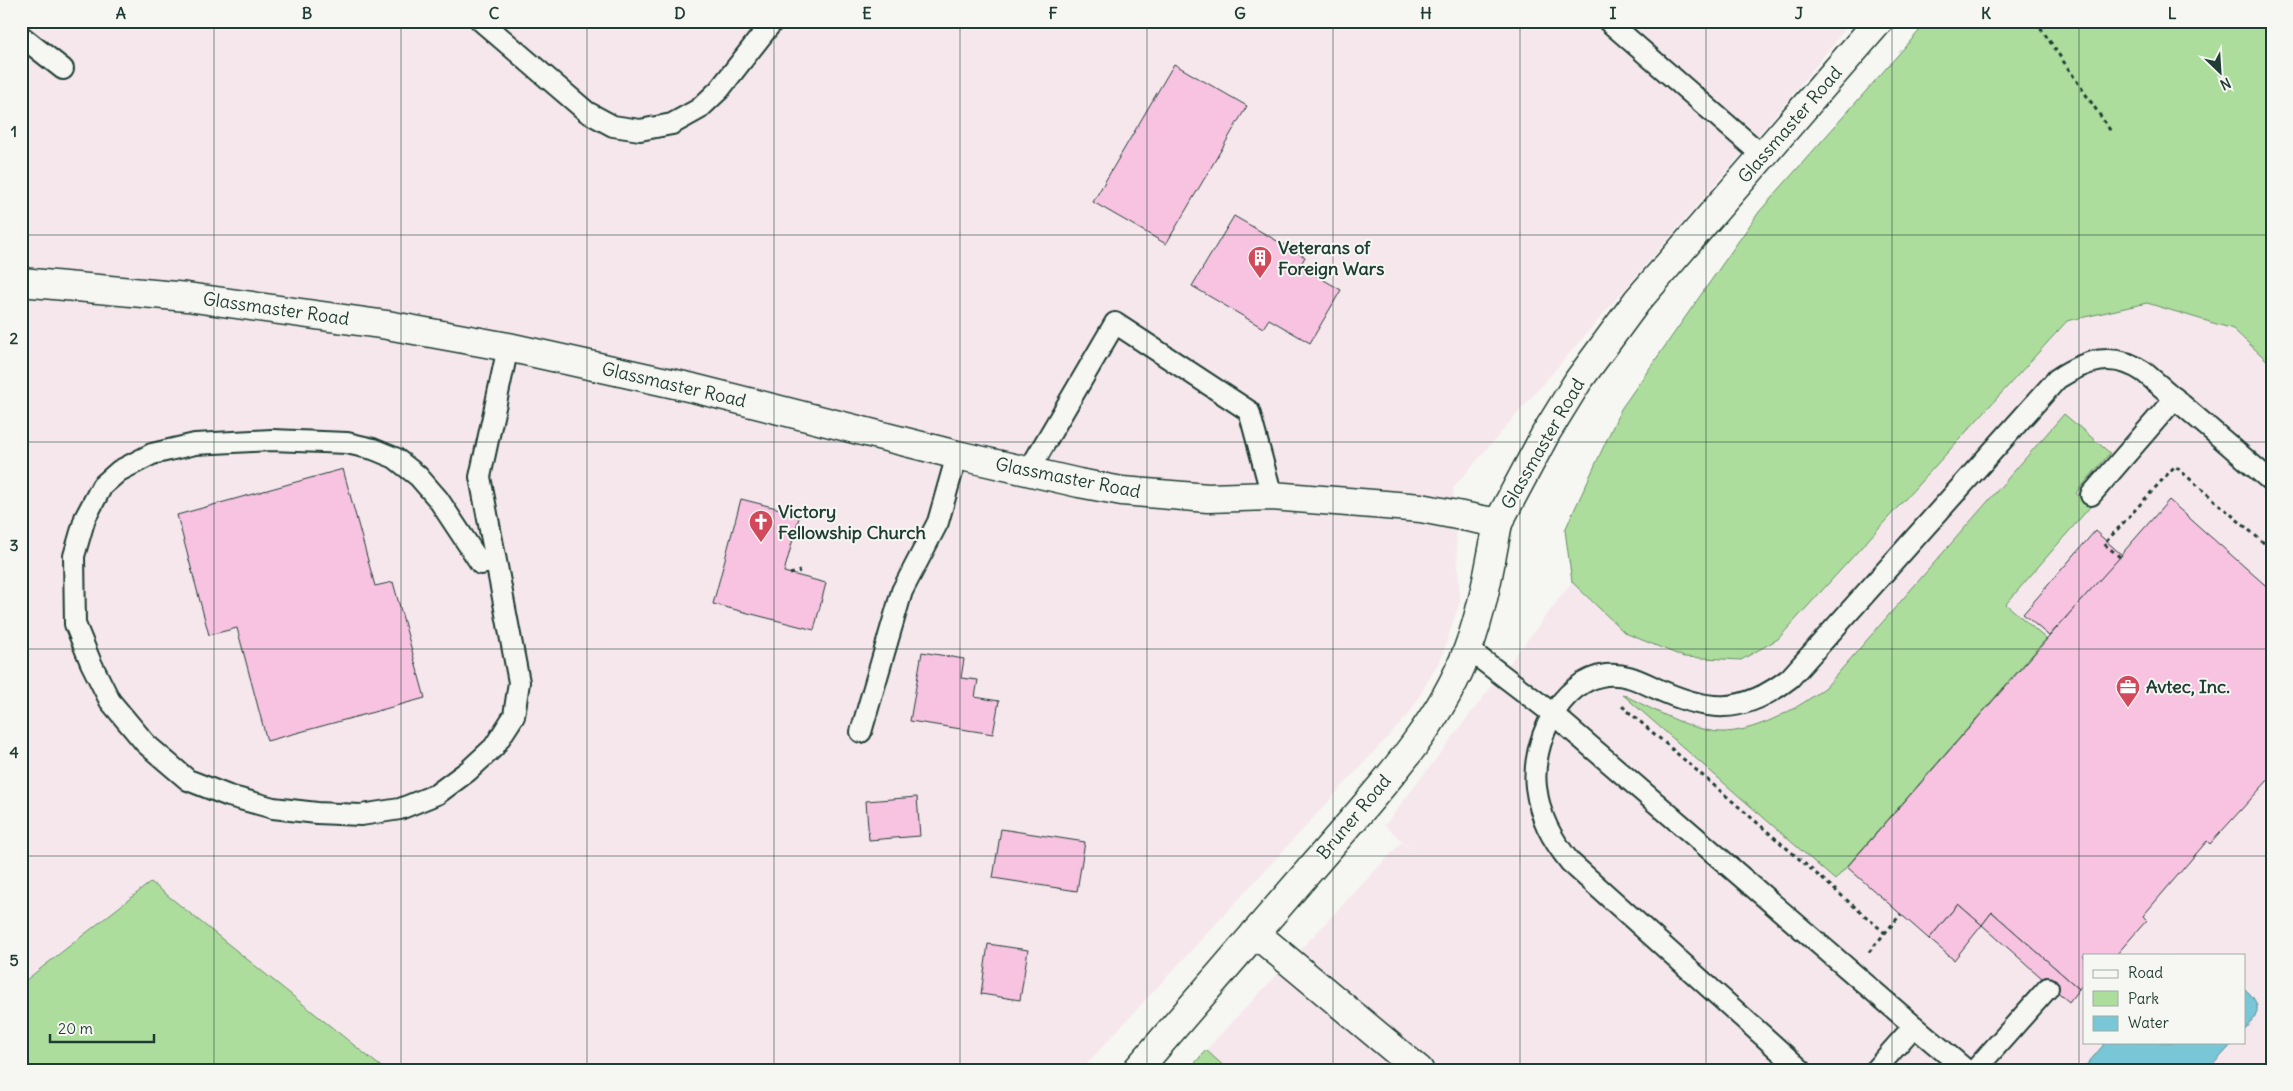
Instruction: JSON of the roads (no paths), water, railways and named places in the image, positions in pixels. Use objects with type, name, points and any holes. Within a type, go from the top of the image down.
[{"type":"street","name":"Glassmaster Road","points":[[21,282],[187,297],[387,325],[508,347],[693,388],[1028,472],[1122,490],[1208,498],[1272,496],[1421,508],[1498,523],[1546,433],[1578,381],[1637,301],[1879,21]]},
{"type":"street","name":"Bruner Road","points":[[1136,1070],[1374,795],[1422,733],[1468,649],[1482,602],[1498,523]]},
{"type":"street","points":[[1255,933],[1419,1070]]},
{"type":"lane","points":[[481,21],[587,112],[613,126],[640,130],[672,124],[699,109],[719,90],[773,21]]},
{"type":"lane","points":[[1608,21],[1763,156]]},
{"type":"lane","points":[[21,36],[62,69]]},
{"type":"lane","points":[[1028,472],[1115,323],[1250,411],[1272,496]]},
{"type":"lane","points":[[495,561],[481,564],[438,499],[418,476],[395,458],[373,449],[347,443],[272,440],[195,444],[152,454],[119,471],[102,486],[85,518],[74,556],[75,624],[91,663],[110,701],[146,744],[188,780],[229,796],[273,808],[316,814],[361,815],[400,809],[437,794],[468,771],[494,747],[514,716],[520,682],[480,477],[508,347]]},
{"type":"lane","points":[[1801,1070],[1570,862],[1552,840],[1542,812],[1536,786],[1537,762],[1553,714],[1568,693],[1591,678],[1606,675],[1629,676],[1692,704],[1707,706],[1738,705],[1756,700],[1774,690],[1790,678],[2057,379],[2095,361],[2114,360],[2131,364],[2175,398],[2272,482]]},
{"type":"lane","points":[[2091,495],[2175,398]]},
{"type":"lane","points":[[861,732],[902,591],[938,522],[956,455]]},
{"type":"lane","points":[[1468,649],[1553,714],[1850,973],[1966,1070]]},
{"type":"lane","points":[[1974,1070],[2048,988]]},
{"type":"lane","points":[[1875,1070],[1914,1026]]},
{"type":"water","points":[[2246,990],[2257,1005],[2253,1020],[2246,1029]]},
{"type":"water","points":[[2104,1044],[2232,1044],[2208,1070],[2082,1070]]},
{"type":"place","name":"Veterans of Foreign Wars","points":[[1260,279]]},
{"type":"place","name":"Victory Fellowship Church","points":[[761,543]]},
{"type":"place","name":"Avtec, Inc.","points":[[2128,708]]}]
